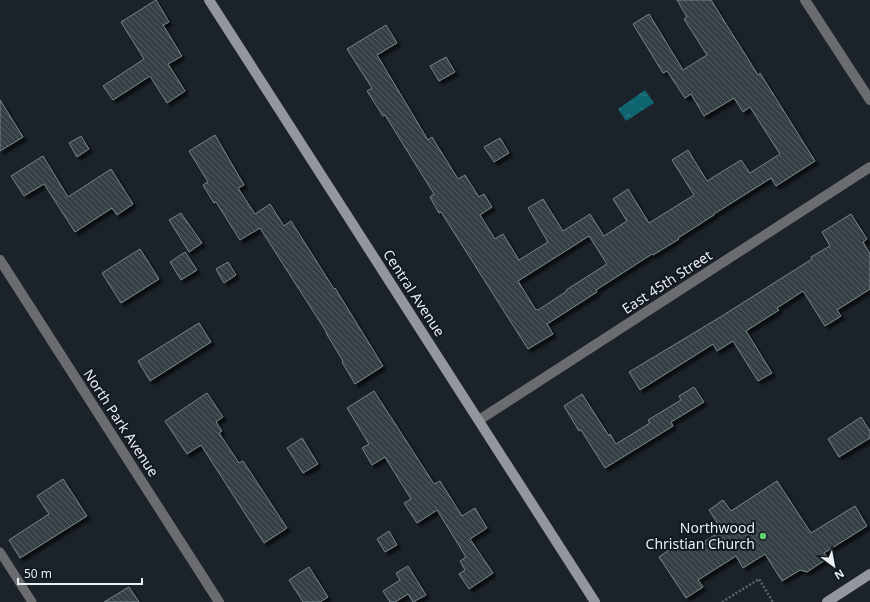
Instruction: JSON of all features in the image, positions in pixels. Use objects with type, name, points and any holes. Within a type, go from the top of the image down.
[{"type":"main road","name":"Central Avenue","points":[[209,0],[595,602]]},
{"type":"main road","points":[[827,602],[870,574]]},
{"type":"street","points":[[805,0],[870,100]]},
{"type":"street","name":"East 45th Street","points":[[479,420],[870,167]]},
{"type":"street","name":"North Park Avenue","points":[[0,260],[219,602]]},
{"type":"lane","points":[[0,552],[32,602]]},
{"type":"path","points":[[722,602],[759,579],[773,602]]},
{"type":"water","points":[[645,90],[654,103],[626,121],[618,109]]},
{"type":"building","points":[[156,0],[169,22],[163,25],[182,56],[168,64],[185,91],[167,103],[150,76],[113,100],[103,86],[144,59],[121,22]]},
{"type":"building","points":[[677,0],[711,0],[758,75],[760,73],[815,161],[776,186],[771,178],[714,214],[678,238],[679,239],[653,255],[652,254],[596,290],[597,292],[547,324],[553,334],[528,349],[441,212],[439,213],[430,197],[434,194],[385,115],[383,116],[367,91],[372,88],[347,49],[386,25],[397,43],[377,55],[428,140],[432,137],[458,179],[465,175],[479,197],[484,194],[492,207],[480,215],[495,239],[503,234],[519,260],[548,242],[528,208],[543,199],[563,231],[590,214],[604,236],[627,221],[613,199],[628,189],[649,223],[694,195],[672,160],[688,150],[707,181],[741,160],[750,173],[780,154],[750,107],[743,112],[734,98],[704,116],[691,94],[685,98],[667,71],[663,73],[633,24],[649,14],[683,70],[707,55],[684,19],[687,17]],"holes":[[[589,236],[607,264],[538,310],[536,310],[518,281]]]},
{"type":"building","points":[[446,57],[455,72],[439,81],[430,66]]},
{"type":"building","points":[[0,100],[23,137],[0,151]]},
{"type":"building","points":[[215,135],[244,185],[238,188],[255,214],[270,204],[284,226],[291,221],[334,289],[335,288],[383,366],[355,384],[327,333],[260,228],[240,240],[216,202],[214,203],[203,185],[208,182],[189,151]]},
{"type":"building","points":[[81,136],[89,149],[77,157],[69,143]]},
{"type":"building","points":[[500,138],[509,153],[494,162],[484,147]]},
{"type":"building","points":[[43,156],[68,197],[111,169],[133,204],[117,215],[112,208],[75,232],[44,184],[24,196],[11,176]]},
{"type":"building","points":[[181,213],[202,243],[189,252],[169,220]]},
{"type":"building","points":[[851,214],[867,239],[863,242],[870,254],[870,289],[837,310],[841,316],[825,326],[803,291],[777,308],[779,310],[746,331],[772,373],[758,381],[733,341],[717,351],[713,344],[640,390],[629,372],[722,316],[812,259],[811,257],[830,246],[822,232]]},
{"type":"building","points":[[140,249],[159,279],[121,303],[102,273]]},
{"type":"building","points":[[185,252],[197,270],[181,280],[170,262]]},
{"type":"building","points":[[228,262],[236,275],[224,283],[216,269]]},
{"type":"building","points":[[199,323],[211,342],[150,381],[138,361]]},
{"type":"building","points":[[694,387],[704,402],[671,422],[673,426],[605,468],[581,430],[579,431],[564,406],[582,394],[609,436],[610,434],[616,444],[650,423],[648,420],[681,400],[679,396]]},
{"type":"building","points":[[374,391],[434,484],[440,481],[462,516],[475,508],[487,528],[470,539],[493,573],[469,589],[459,574],[465,570],[460,561],[466,557],[437,510],[417,523],[404,503],[411,499],[385,457],[372,465],[362,448],[369,444],[347,408]]},
{"type":"building","points":[[207,393],[223,417],[216,422],[222,431],[219,433],[239,463],[243,461],[287,528],[264,543],[201,445],[187,454],[165,421]]},
{"type":"building","points":[[861,417],[870,431],[870,438],[839,457],[828,439]]},
{"type":"building","points":[[302,438],[318,464],[303,473],[287,448]]},
{"type":"building","points":[[63,479],[87,516],[20,558],[9,540],[49,514],[37,496]]},
{"type":"building","name":"Northwood Christian Church","points":[[777,481],[811,533],[855,506],[867,526],[824,553],[828,558],[807,572],[800,570],[782,581],[765,554],[743,568],[736,556],[698,580],[703,587],[686,598],[659,557],[672,548],[679,549],[688,543],[692,550],[722,530],[709,510],[723,500],[731,511]]},
{"type":"building","points":[[389,531],[397,545],[385,552],[377,539]]},
{"type":"building","points":[[408,566],[426,595],[413,602],[408,594],[395,602],[390,602],[383,591],[400,580],[396,573]]},
{"type":"building","points":[[309,567],[328,597],[320,602],[303,602],[289,580]]},
{"type":"building","points":[[129,587],[139,602],[104,602]]},
{"type":"place","name":"Northwood Christian Church","points":[[763,536]]}]
